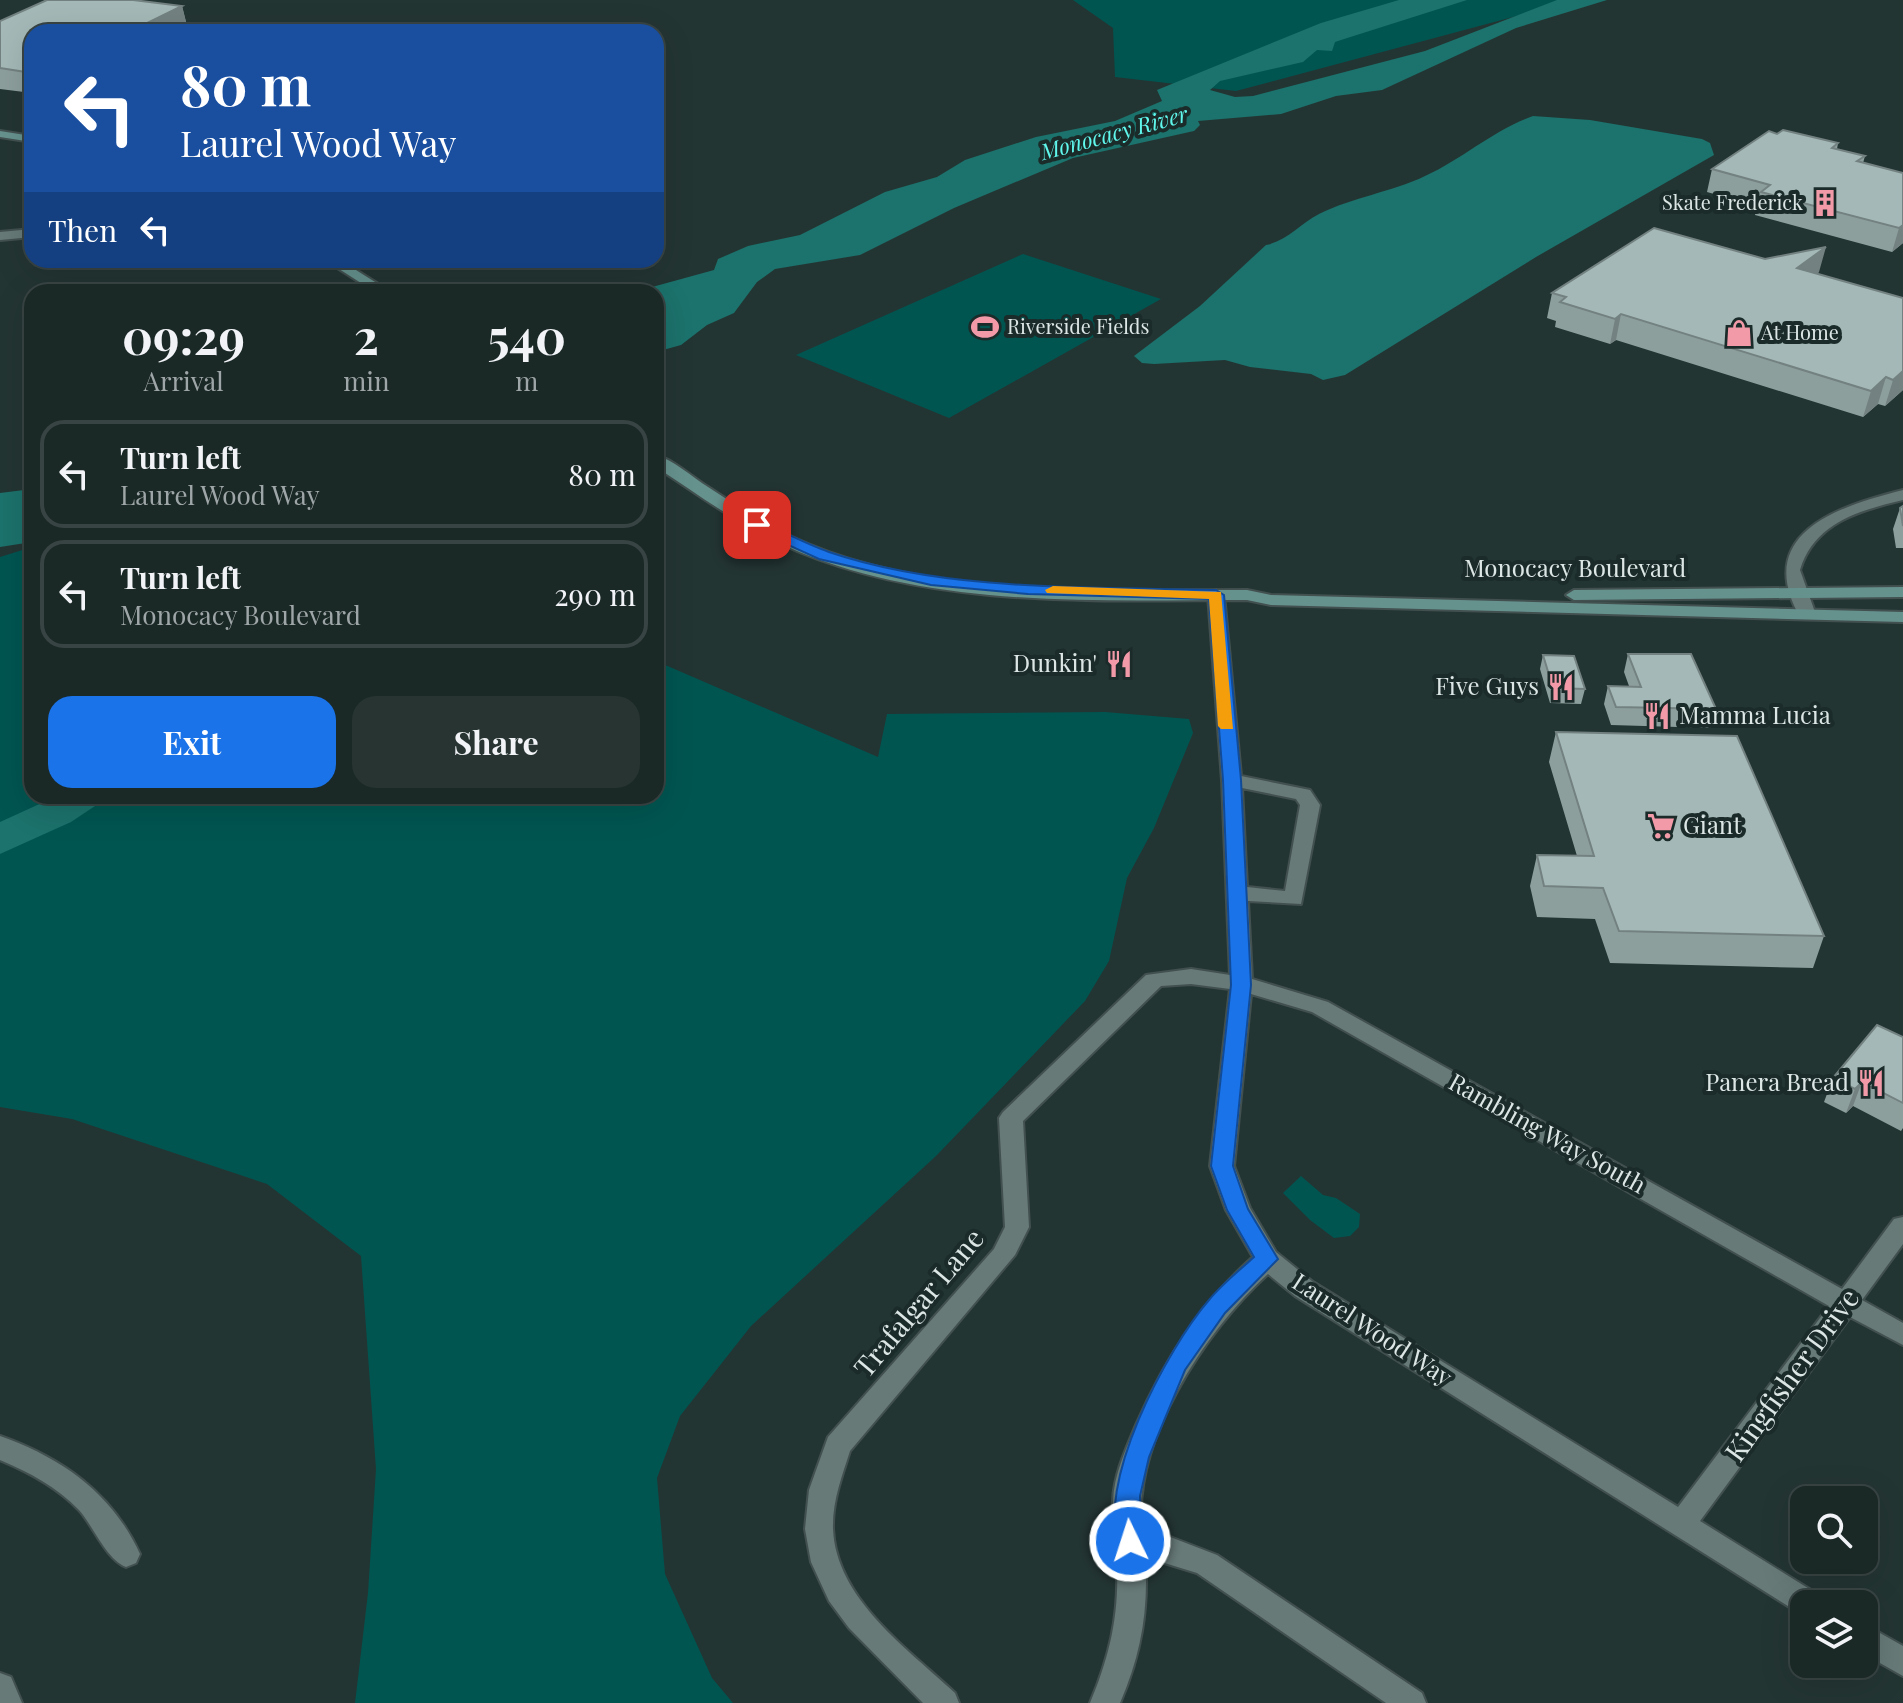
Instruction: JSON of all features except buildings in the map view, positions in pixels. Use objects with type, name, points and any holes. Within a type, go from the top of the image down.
[{"type":"main road","points":[[0,134],[24,138]]},
{"type":"main road","points":[[344,268],[371,284]]},
{"type":"main road","name":"Monocacy Boulevard","points":[[664,465],[741,517],[824,555],[884,572],[982,586],[1247,595],[1271,600],[1903,617]]},
{"type":"main road","name":"Monocacy Boulevard","points":[[1247,595],[1265,589],[1582,595],[1903,592]]},
{"type":"street","points":[[0,236],[24,234]]},
{"type":"street","points":[[1807,615],[1793,564],[1808,538],[1851,510],[1903,495]]},
{"type":"street","name":"Laurel Wood Way","points":[[1216,595],[1232,780],[1241,985],[1222,1166],[1238,1210],[1267,1259],[1344,1316],[1790,1592]]},
{"type":"street","points":[[1232,780],[1303,794],[1310,805],[1294,899],[1237,893]]},
{"type":"street","name":"Trafalgar Lane","points":[[944,1703],[855,1616],[822,1563],[817,1522],[823,1479],[838,1445],[1003,1255],[1017,1227],[1011,1118],[1154,980],[1177,976],[1241,985]]},
{"type":"street","name":"Rambling Way South","points":[[1241,985],[1320,1007],[1903,1335]]},
{"type":"street","name":"Kingfisher Drive","points":[[1681,1525],[1903,1226]]},
{"type":"street","points":[[1105,1703],[1125,1662],[1132,1619],[1127,1496],[1137,1457],[1175,1365],[1217,1306],[1267,1259]]},
{"type":"street","points":[[0,1448],[36,1461],[71,1484],[99,1511],[126,1554]]},
{"type":"street","points":[[1130,1541],[1165,1548],[1207,1564],[1407,1702]]},
{"type":"street","points":[[1878,1647],[1903,1662]]},
{"type":"street","points":[[0,1687],[7,1703]]},
{"type":"shaded area","points":[[1073,0],[1577,0],[1236,91],[1115,77],[1113,28]]},
{"type":"shaded area","name":"Riverside Fields","points":[[1023,254],[1161,299],[949,418],[796,355]]},
{"type":"shaded area","points":[[24,550],[24,804],[664,804],[664,664],[878,757],[887,714],[1105,712],[1189,719],[1193,733],[1154,828],[1127,878],[1109,961],[1085,1001],[936,1156],[751,1326],[680,1416],[657,1478],[665,1574],[712,1678],[733,1703],[355,1703],[368,1593],[376,1469],[361,1256],[267,1184],[72,1119],[0,1107],[0,557]]},
{"type":"shaded area","points":[[1301,1176],[1323,1195],[1336,1198],[1360,1214],[1359,1227],[1350,1236],[1334,1238],[1283,1193]]},
{"type":"water","name":"Monocacy River","points":[[1399,0],[1467,0],[1335,42],[1332,51],[1317,50],[1303,62],[1220,81],[1210,90],[1235,97],[1253,96],[1425,51],[1557,0],[1607,0],[1516,28],[1382,90],[1336,96],[1281,114],[1198,121],[1200,125],[1194,131],[1073,158],[954,208],[860,255],[775,269],[757,282],[734,313],[707,325],[681,345],[664,350],[663,284],[714,270],[718,259],[748,246],[800,235],[885,192],[937,177],[965,160],[1036,137],[1115,121],[1162,101],[1157,90],[1321,23]]},
{"type":"water","points":[[1533,116],[1590,120],[1702,139],[1710,143],[1714,155],[1536,257],[1345,375],[1323,380],[1311,374],[1250,367],[1225,360],[1154,364],[1142,363],[1134,356],[1200,306],[1266,245],[1281,240],[1332,208],[1425,176]]},
{"type":"water","points":[[24,490],[24,543],[0,547],[0,493]]},
{"type":"water","points":[[39,804],[98,804],[71,822],[0,854],[0,822]]},
{"type":"slow traffic","points":[[1053,590],[1216,595],[1227,726]]},
{"type":"place","name":"Skate Frederick","points":[[1825,203]]},
{"type":"place","name":"Riverside Fields","points":[[985,327]]},
{"type":"place","name":"At Home","points":[[1739,333]]},
{"type":"place","name":"Dunkin'","points":[[1119,664]]},
{"type":"place","name":"Five Guys","points":[[1561,687]]},
{"type":"place","name":"Mamma Lucia","points":[[1657,716]]},
{"type":"place","name":"Giant","points":[[1661,826]]},
{"type":"place","name":"Panera Bread","points":[[1871,1083]]},
{"type":"route","points":[[757,525],[824,555],[884,572],[931,580],[1028,589],[1216,595],[1232,780],[1241,985],[1222,1166],[1238,1210],[1267,1259],[1217,1306],[1175,1365],[1137,1457],[1127,1496],[1126,1526],[1130,1541]]}]
